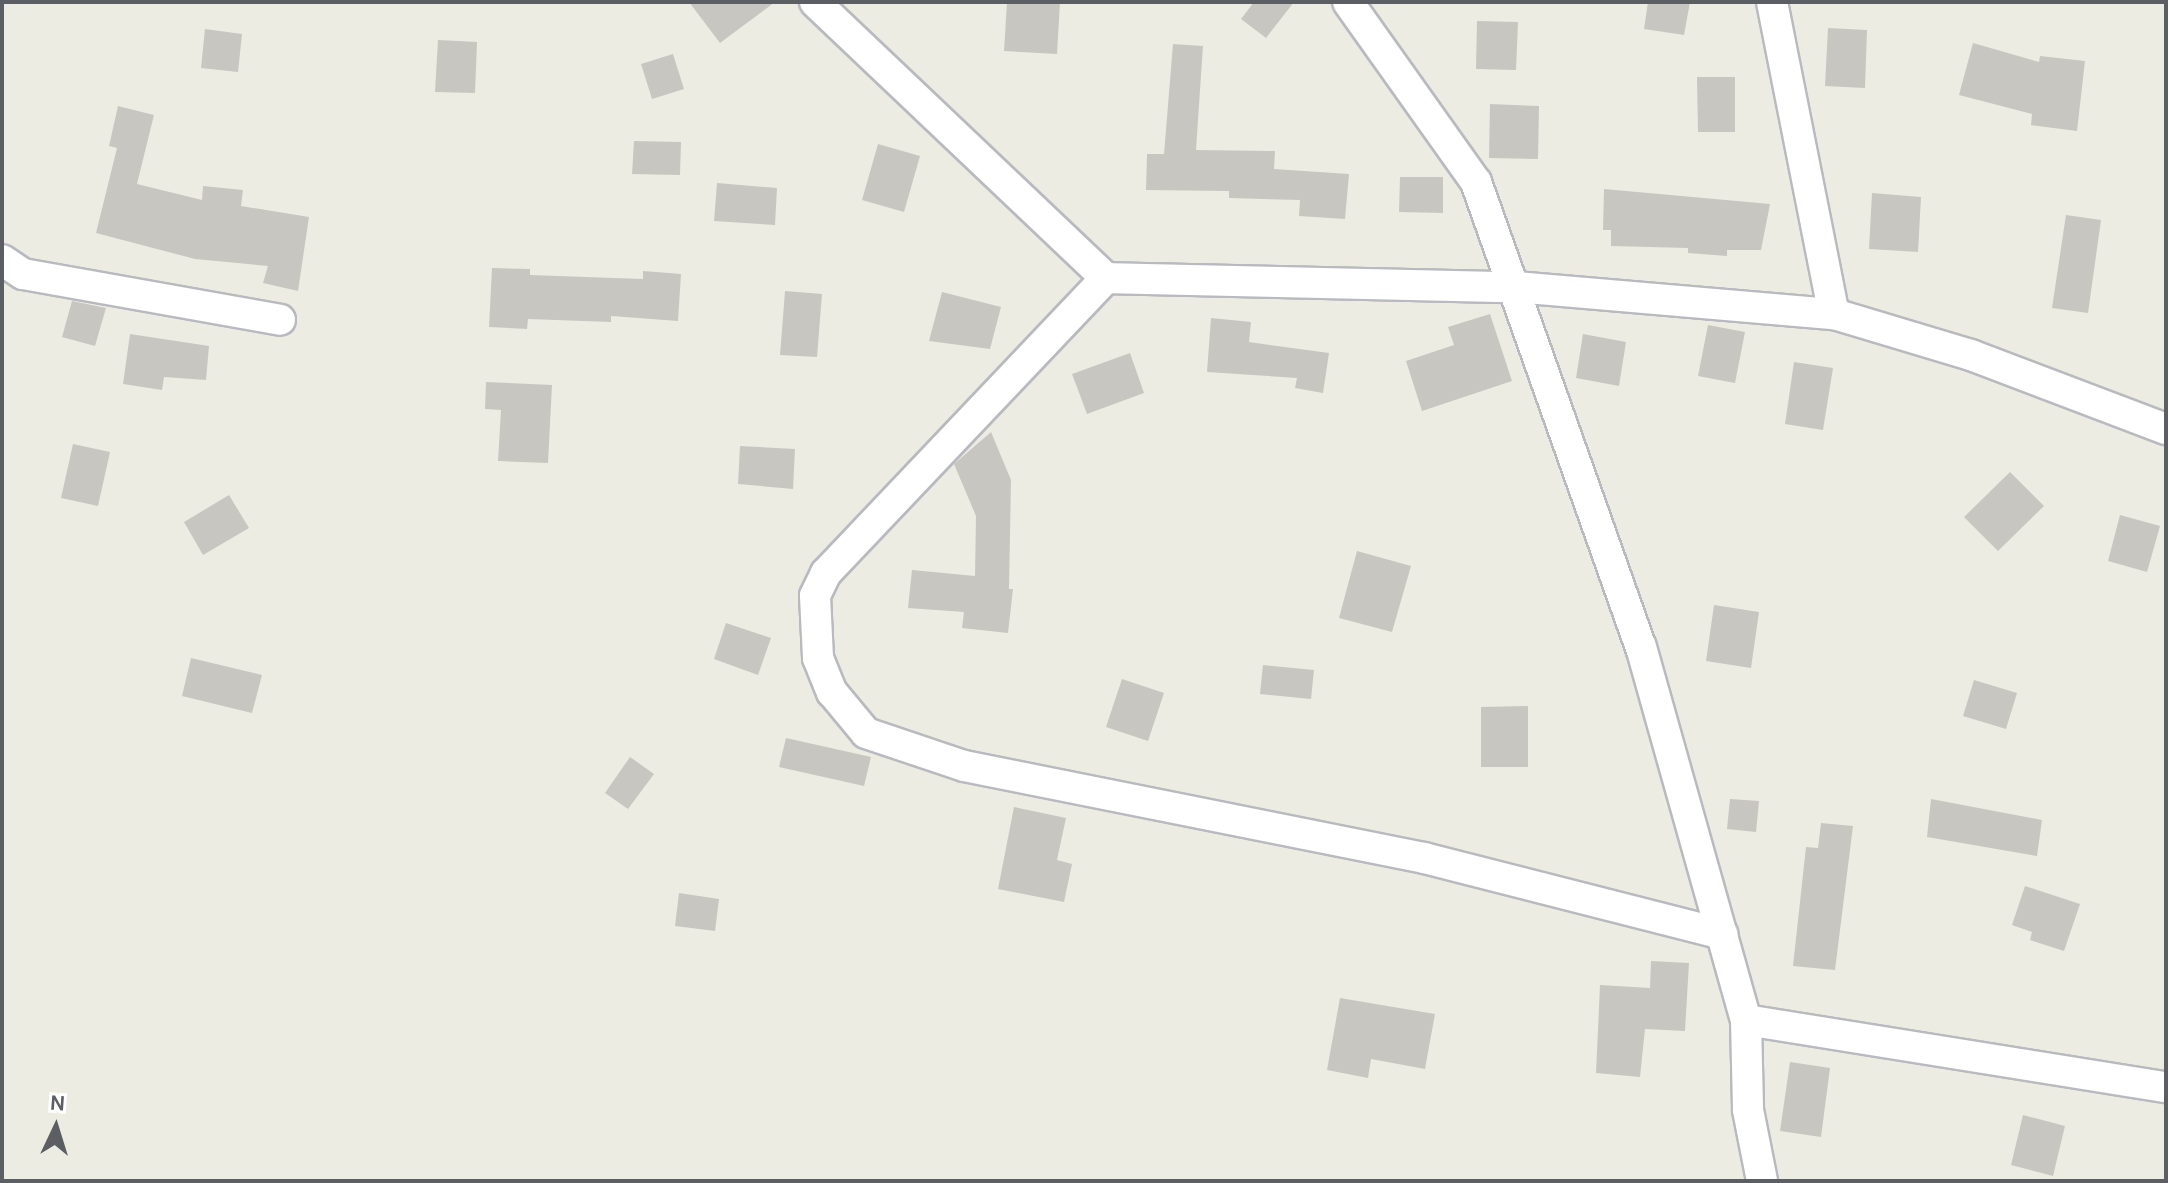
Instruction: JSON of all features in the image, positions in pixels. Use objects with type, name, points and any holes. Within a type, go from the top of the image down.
[{"type":"street","points":[[815,2],[1106,278],[1516,287],[1834,314],[1971,355],[2166,429]]},
{"type":"street","points":[[1348,2],[1476,182],[1516,287],[1641,647],[1746,1020],[1748,1110],[1762,1181]]},
{"type":"street","points":[[1772,2],[1834,314]]},
{"type":"street","points":[[2,260],[23,274],[280,320]]},
{"type":"street","points":[[1106,278],[826,573],[814,610],[818,658],[832,692],[866,733],[964,766],[1424,858],[1722,934]]},
{"type":"street","points":[[1746,1020],[2166,1087]]},
{"type":"building","points":[[689,2],[775,2],[720,43]]},
{"type":"building","points":[[1007,2],[1060,2],[1057,54],[1004,51]]},
{"type":"building","points":[[1254,2],[1294,2],[1266,38],[1241,19]]},
{"type":"building","points":[[1648,2],[1690,2],[1684,35],[1644,29]]},
{"type":"building","points":[[1477,21],[1518,22],[1516,70],[1476,69]]},
{"type":"building","points":[[1828,28],[1867,30],[1865,88],[1825,86]]},
{"type":"building","points":[[205,29],[242,34],[238,72],[201,68]]},
{"type":"building","points":[[438,40],[477,42],[475,93],[435,92]]},
{"type":"building","points":[[1973,43],[2039,62],[2040,56],[2085,61],[2077,131],[2031,125],[2032,114],[1959,95]]},
{"type":"building","points":[[1173,44],[1203,46],[1196,150],[1275,151],[1274,169],[1349,174],[1345,219],[1299,216],[1300,200],[1229,198],[1229,191],[1146,190],[1147,154],[1164,154]]},
{"type":"building","points":[[673,54],[684,89],[652,99],[641,64]]},
{"type":"building","points":[[1697,77],[1735,77],[1735,132],[1698,132]]},
{"type":"building","points":[[1490,104],[1539,106],[1538,159],[1489,158]]},
{"type":"building","points":[[118,106],[154,115],[137,184],[202,200],[203,186],[243,190],[241,206],[309,217],[298,291],[263,283],[268,266],[195,259],[96,233],[117,148],[109,146]]},
{"type":"building","points":[[634,141],[681,142],[680,175],[632,174]]},
{"type":"building","points":[[878,144],[920,156],[904,212],[862,200]]},
{"type":"building","points":[[1400,177],[1443,177],[1443,213],[1399,212]]},
{"type":"building","points":[[717,183],[777,188],[775,225],[714,221]]},
{"type":"building","points":[[1604,189],[1770,204],[1761,250],[1727,250],[1727,256],[1688,253],[1688,248],[1611,246],[1611,230],[1603,230]]},
{"type":"building","points":[[1872,193],[1921,197],[1918,252],[1869,249]]},
{"type":"building","points":[[2066,215],[2101,220],[2088,313],[2052,308]]},
{"type":"building","points":[[492,268],[530,269],[530,275],[643,279],[643,271],[681,274],[678,321],[611,316],[611,322],[528,319],[527,329],[489,327]]},
{"type":"building","points":[[785,291],[822,294],[817,357],[780,355]]},
{"type":"building","points":[[942,292],[1001,307],[990,349],[929,341]]},
{"type":"building","points":[[72,301],[106,308],[95,346],[62,337]]},
{"type":"building","points":[[1490,314],[1512,381],[1422,411],[1406,361],[1454,345],[1448,327]]},
{"type":"building","points":[[1211,318],[1251,322],[1249,342],[1329,353],[1323,393],[1295,388],[1297,378],[1207,372]]},
{"type":"building","points":[[1708,325],[1745,332],[1735,383],[1698,376]]},
{"type":"building","points":[[130,334],[209,346],[206,380],[164,377],[162,390],[123,384]]},
{"type":"building","points":[[1583,334],[1626,342],[1619,386],[1576,378]]},
{"type":"building","points":[[1130,353],[1144,393],[1087,414],[1072,374]]},
{"type":"building","points":[[1794,362],[1833,368],[1823,430],[1785,424]]},
{"type":"building","points":[[486,382],[552,385],[548,463],[498,461],[501,410],[485,409]]},
{"type":"building","points":[[991,432],[1011,480],[1009,589],[1013,589],[1008,633],[962,628],[964,612],[908,608],[912,570],[975,576],[976,516],[954,464]]},
{"type":"building","points":[[73,444],[110,452],[98,506],[61,498]]},
{"type":"building","points":[[740,446],[795,449],[793,489],[738,484]]},
{"type":"building","points":[[2010,472],[2044,506],[1998,551],[1964,517]]},
{"type":"building","points":[[229,495],[249,528],[203,555],[184,522]]},
{"type":"building","points":[[2120,515],[2160,526],[2147,572],[2108,561]]},
{"type":"building","points":[[1357,551],[1411,566],[1392,632],[1339,618]]},
{"type":"building","points":[[1714,605],[1759,612],[1751,668],[1706,661]]},
{"type":"building","points":[[726,623],[771,638],[758,675],[714,659]]},
{"type":"building","points":[[191,658],[262,675],[252,713],[182,696]]},
{"type":"building","points":[[1263,665],[1314,670],[1311,699],[1260,694]]},
{"type":"building","points":[[1122,679],[1164,693],[1148,741],[1106,727]]},
{"type":"building","points":[[1974,680],[2017,693],[2006,729],[1963,716]]},
{"type":"building","points":[[1528,706],[1528,767],[1481,767],[1481,707]]},
{"type":"building","points":[[786,738],[871,757],[864,786],[779,767]]},
{"type":"building","points":[[630,757],[654,774],[628,809],[605,793]]},
{"type":"building","points":[[1730,799],[1759,801],[1756,832],[1727,829]]},
{"type":"building","points":[[1931,799],[2042,820],[2037,856],[1927,837]]},
{"type":"building","points":[[1014,807],[1066,818],[1057,860],[1072,864],[1064,902],[998,889]]},
{"type":"building","points":[[1821,823],[1853,826],[1835,970],[1793,966],[1806,847],[1818,848]]},
{"type":"building","points":[[2025,886],[2080,904],[2064,951],[2030,940],[2032,932],[2012,925]]},
{"type":"building","points":[[679,893],[719,899],[715,931],[675,926]]},
{"type":"building","points":[[1651,961],[1689,963],[1685,1031],[1645,1029],[1640,1077],[1596,1073],[1600,985],[1650,988]]},
{"type":"building","points":[[1340,998],[1435,1014],[1425,1069],[1371,1059],[1368,1078],[1327,1070]]},
{"type":"building","points":[[1790,1062],[1830,1068],[1821,1137],[1780,1131]]},
{"type":"building","points":[[2023,1115],[2065,1126],[2053,1176],[2011,1165]]}]
